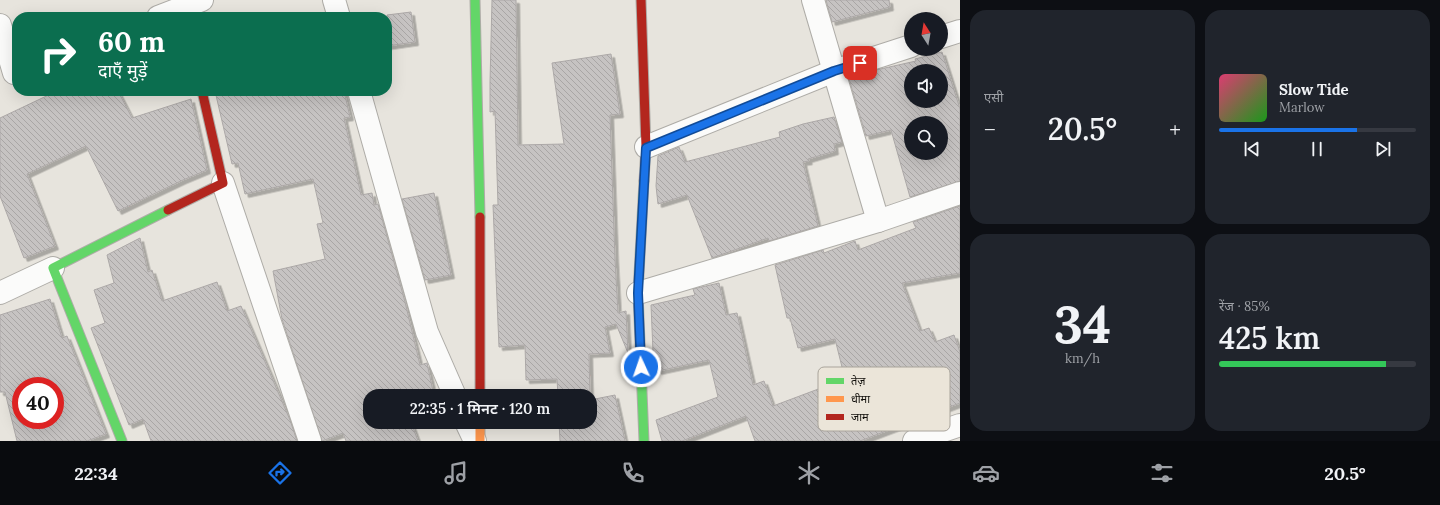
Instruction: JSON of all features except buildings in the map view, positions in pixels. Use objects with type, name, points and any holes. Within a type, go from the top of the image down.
[{"type":"street","points":[[334,0],[338,12]]},
{"type":"street","points":[[475,0],[480,187],[480,389]]},
{"type":"street","points":[[641,0],[646,148],[638,293],[644,441]]},
{"type":"street","points":[[813,0],[878,221]]},
{"type":"street","points":[[172,12],[188,6]]},
{"type":"street","points":[[0,25],[10,76]]},
{"type":"street","points":[[948,35],[960,31]]},
{"type":"street","points":[[646,148],[834,71],[904,48]]},
{"type":"street","points":[[203,96],[223,183],[310,441]]},
{"type":"street","points":[[360,96],[426,332],[452,389]]},
{"type":"street","points":[[0,293],[223,183]]},
{"type":"street","points":[[638,293],[878,221],[960,193]]},
{"type":"street","points":[[53,268],[122,441]]},
{"type":"street","points":[[950,428],[960,424]]},
{"type":"street","points":[[469,429],[475,441]]},
{"type":"street","points":[[480,429],[480,441]]},
{"type":"street","points":[[914,441],[941,431]]},
{"type":"traffic: fast","points":[[475,0],[480,217]]},
{"type":"traffic: fast","points":[[644,181],[638,293],[644,441]]},
{"type":"traffic: fast","points":[[122,441],[53,268],[168,210]]},
{"type":"traffic: slow","points":[[480,429],[480,441]]},
{"type":"traffic: jam","points":[[641,0],[646,147],[644,181]]},
{"type":"traffic: jam","points":[[168,210],[223,183],[203,96]]},
{"type":"traffic: jam","points":[[480,217],[480,389]]},
{"type":"route","points":[[641,367],[638,293],[646,148],[834,71],[860,63]]}]
